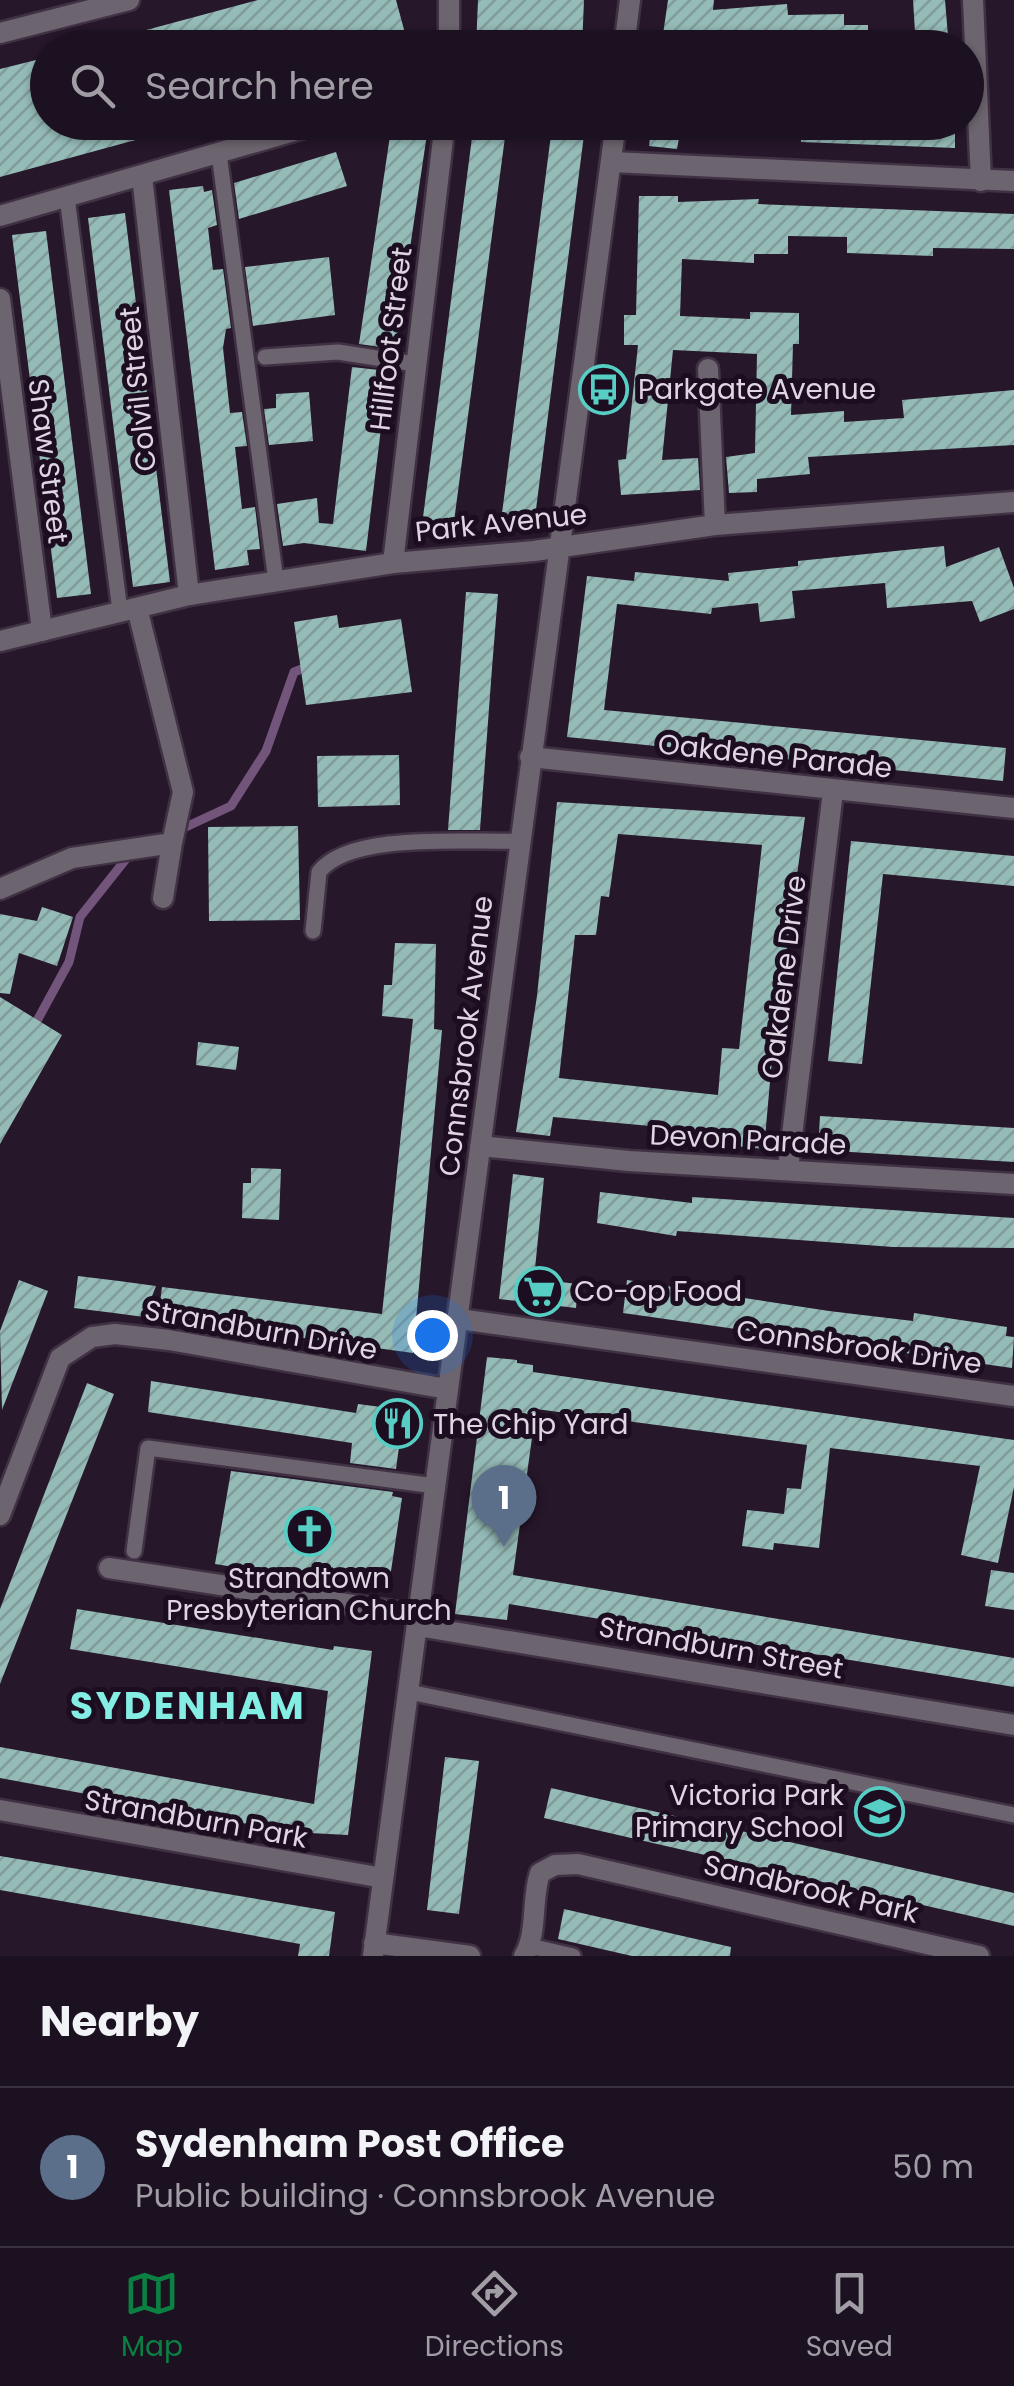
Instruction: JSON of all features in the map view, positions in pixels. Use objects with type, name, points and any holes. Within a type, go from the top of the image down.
[{"type":"street","points":[[0,33],[129,0]]},
{"type":"street","points":[[449,0],[449,30]]},
{"type":"street","points":[[626,30],[630,0]]},
{"type":"street","points":[[973,0],[974,30]]},
{"type":"street","points":[[0,216],[265,140]]},
{"type":"street","name":"Hillfoot Street","points":[[392,562],[443,140]]},
{"type":"street","name":"Connsbrook Avenue","points":[[373,1949],[614,140]]},
{"type":"street","points":[[979,140],[981,181]]},
{"type":"street","points":[[612,162],[1014,181]]},
{"type":"street","name":"Colvil Street","points":[[142,176],[189,595]]},
{"type":"street","name":"Shaw Street","points":[[0,299],[42,631]]},
{"type":"street","points":[[708,369],[716,524]]},
{"type":"street","name":"Park Avenue","points":[[0,641],[189,595],[392,562],[560,547],[716,524],[1014,502]]},
{"type":"street","points":[[128,610],[183,792],[164,898]]},
{"type":"street","name":"Oakdene Parade","points":[[530,757],[1014,808]]},
{"type":"street","name":"Oakdene Drive","points":[[788,1169],[833,790]]},
{"type":"street","points":[[0,889],[72,858],[172,842]]},
{"type":"street","name":"Devon Parade","points":[[480,1146],[629,1161],[1014,1184]]},
{"type":"street","name":"Connsbrook Drive","points":[[459,1319],[1014,1396]]},
{"type":"street","name":"Strandburn Drive","points":[[0,1515],[60,1358],[92,1336],[115,1334],[169,1340],[447,1389]]},
{"type":"street","name":"Strandburn Street","points":[[110,1568],[1014,1725]]},
{"type":"street","name":"Strandburn Park","points":[[0,1810],[382,1878]]},
{"type":"street","name":"Sandbrook Park","points":[[527,1951],[540,1873],[554,1865],[578,1864],[979,1956]]},
{"type":"street","points":[[373,1949],[470,1956]]},
{"type":"lane","points":[[219,154],[276,582]]},
{"type":"lane","points":[[67,197],[128,610]]},
{"type":"lane","points":[[265,357],[338,352],[416,364]]},
{"type":"lane","points":[[313,930],[320,872],[342,855],[378,845],[519,841]]},
{"type":"lane","points":[[134,1551],[148,1448],[435,1486]]},
{"type":"lane","points":[[410,1692],[1014,1815]]},
{"type":"lane","points":[[527,1951],[572,1956]]},
{"type":"building","points":[[258,0],[396,0],[404,30],[146,30]]},
{"type":"building","points":[[478,0],[584,0],[583,30],[477,30]]},
{"type":"building","points":[[668,0],[714,0],[713,10],[787,4],[788,15],[844,14],[844,25],[868,25],[868,30],[664,30]]},
{"type":"building","points":[[913,0],[945,0],[948,30],[915,30]]},
{"type":"building","points":[[30,62],[30,140],[135,140],[0,177],[0,69]]},
{"type":"building","points":[[389,140],[426,140],[395,349],[359,344]]},
{"type":"building","points":[[472,140],[505,140],[453,529],[422,525]]},
{"type":"building","points":[[550,140],[583,140],[534,525],[501,521]]},
{"type":"building","points":[[650,140],[679,140],[677,149],[649,146]]},
{"type":"building","points":[[955,140],[955,148],[801,142]]},
{"type":"building","points":[[336,152],[347,186],[239,219],[234,183]]},
{"type":"building","points":[[203,186],[204,192],[212,190],[217,225],[208,228],[213,270],[223,269],[231,328],[226,329],[223,348],[230,413],[242,412],[247,446],[235,447],[242,509],[255,507],[260,549],[247,550],[249,565],[215,570],[169,190]]},
{"type":"building","points":[[639,196],[678,196],[678,202],[759,199],[758,204],[1014,214],[1014,249],[933,248],[933,256],[847,253],[847,237],[788,236],[788,254],[754,254],[754,263],[682,259],[680,316],[750,319],[750,312],[799,313],[799,344],[793,344],[791,415],[844,411],[844,422],[904,418],[902,400],[1014,390],[1014,445],[808,457],[810,474],[757,479],[757,492],[729,493],[726,457],[755,453],[757,354],[673,350],[662,460],[698,458],[700,490],[621,495],[618,460],[626,459],[638,345],[624,345],[624,315],[636,315]]},
{"type":"building","points":[[125,213],[170,582],[133,587],[88,218]]},
{"type":"building","points":[[46,231],[91,594],[57,598],[12,235]]},
{"type":"building","points":[[329,257],[335,315],[253,326],[245,267]]},
{"type":"building","points":[[352,367],[388,371],[366,551],[304,543],[283,546],[277,504],[317,498],[319,523],[333,524]]},
{"type":"building","points":[[309,392],[313,441],[269,445],[264,409],[276,408],[276,394]]},
{"type":"building","points":[[944,546],[946,567],[999,547],[1014,588],[1014,609],[980,622],[972,601],[887,608],[885,583],[792,591],[795,618],[760,622],[758,603],[712,608],[711,614],[617,604],[604,710],[1006,748],[1003,781],[567,737],[587,576],[634,581],[635,572],[729,581],[728,573],[798,566],[798,561]]},
{"type":"building","points":[[466,592],[498,594],[480,830],[448,830]]},
{"type":"building","points":[[337,615],[339,628],[401,619],[412,692],[306,705],[294,622]]},
{"type":"building","points":[[399,755],[400,805],[318,807],[317,756]]},
{"type":"building","points":[[557,802],[805,817],[773,1048],[764,1149],[714,1144],[715,1132],[553,1117],[550,1136],[516,1132],[537,996]],"holes":[[[618,834],[762,845],[739,1049],[722,1048],[718,1095],[559,1078],[575,935],[596,935],[601,896],[609,897]]]},
{"type":"building","points":[[298,826],[300,920],[209,921],[208,827]]},
{"type":"building","points":[[851,841],[1014,856],[1014,886],[883,874],[862,1064],[828,1061]]},
{"type":"building","points":[[42,907],[73,917],[57,966],[19,953],[10,994],[0,993],[0,914],[37,921]]},
{"type":"building","points":[[395,943],[436,944],[434,1029],[442,1030],[413,1353],[158,1318],[162,1287],[382,1314],[413,1019],[382,1016],[384,985],[392,985]]},
{"type":"building","points":[[0,997],[62,1035],[0,1144]]},
{"type":"building","points":[[198,1042],[239,1047],[236,1070],[196,1065]]},
{"type":"building","points":[[820,1116],[1014,1128],[1014,1162],[818,1150]]},
{"type":"building","points":[[251,1168],[281,1169],[279,1220],[242,1218],[243,1183],[251,1183]]},
{"type":"building","points":[[513,1174],[544,1178],[534,1279],[578,1284],[576,1308],[499,1299]]},
{"type":"building","points":[[600,1192],[692,1203],[692,1197],[1014,1218],[1014,1248],[893,1247],[677,1231],[676,1236],[597,1223]]},
{"type":"building","points":[[78,1276],[156,1286],[144,1317],[74,1308]]},
{"type":"building","points":[[19,1280],[48,1291],[2,1410],[0,1331]]},
{"type":"building","points":[[627,1280],[829,1311],[913,1321],[914,1313],[1007,1327],[1006,1336],[1014,1337],[1012,1368],[623,1313]]},
{"type":"building","points":[[487,1357],[533,1365],[533,1372],[1014,1440],[1014,1487],[998,1563],[961,1555],[980,1466],[830,1448],[819,1548],[774,1543],[773,1550],[742,1546],[747,1510],[784,1514],[787,1488],[801,1489],[807,1445],[536,1409],[513,1575],[1014,1658],[1014,1687],[509,1604],[507,1620],[455,1614]]},
{"type":"building","points":[[151,1381],[356,1413],[358,1404],[404,1410],[396,1469],[350,1463],[352,1443],[148,1412]]},
{"type":"building","points":[[87,1383],[114,1394],[0,1684],[0,1609]]},
{"type":"building","name":"Strandtown Presbyterian Church","points":[[231,1471],[393,1492],[392,1496],[402,1498],[388,1591],[215,1564]]},
{"type":"building","points":[[991,1570],[1014,1573],[1014,1610],[985,1606]]},
{"type":"building","points":[[77,1609],[333,1650],[334,1646],[372,1651],[348,1835],[291,1832],[0,1778],[0,1747],[314,1804],[328,1691],[70,1649]]},
{"type":"building","points":[[445,1757],[479,1761],[459,1914],[427,1910]]},
{"type":"building","points":[[551,1788],[1014,1893],[1014,1926],[544,1818]]},
{"type":"building","points":[[0,1856],[335,1912],[329,1956],[298,1956],[300,1944],[0,1890]]},
{"type":"building","points":[[564,1909],[731,1947],[730,1956],[632,1956],[558,1939]]},
{"type":"waterway","points":[[175,832],[231,806],[266,751],[294,672],[312,665]]},
{"type":"waterway","points":[[32,1030],[69,962],[80,917],[130,854]]},
{"type":"place","name":"Parkgate Avenue","points":[[603,389]]},
{"type":"place","name":"Co-op Food","points":[[539,1291]]},
{"type":"place","name":"The Chip Yard","points":[[398,1424]]},
{"type":"place","name":"Strandtown Presbyterian Church","points":[[309,1531]]},
{"type":"place","name":"Sydenham Post Office","points":[[504,1547]]},
{"type":"place","name":"Victoria Park Primary School","points":[[879,1811]]},
{"type":"district","name":"SYDENHAM","points":[[188,1705]]}]
